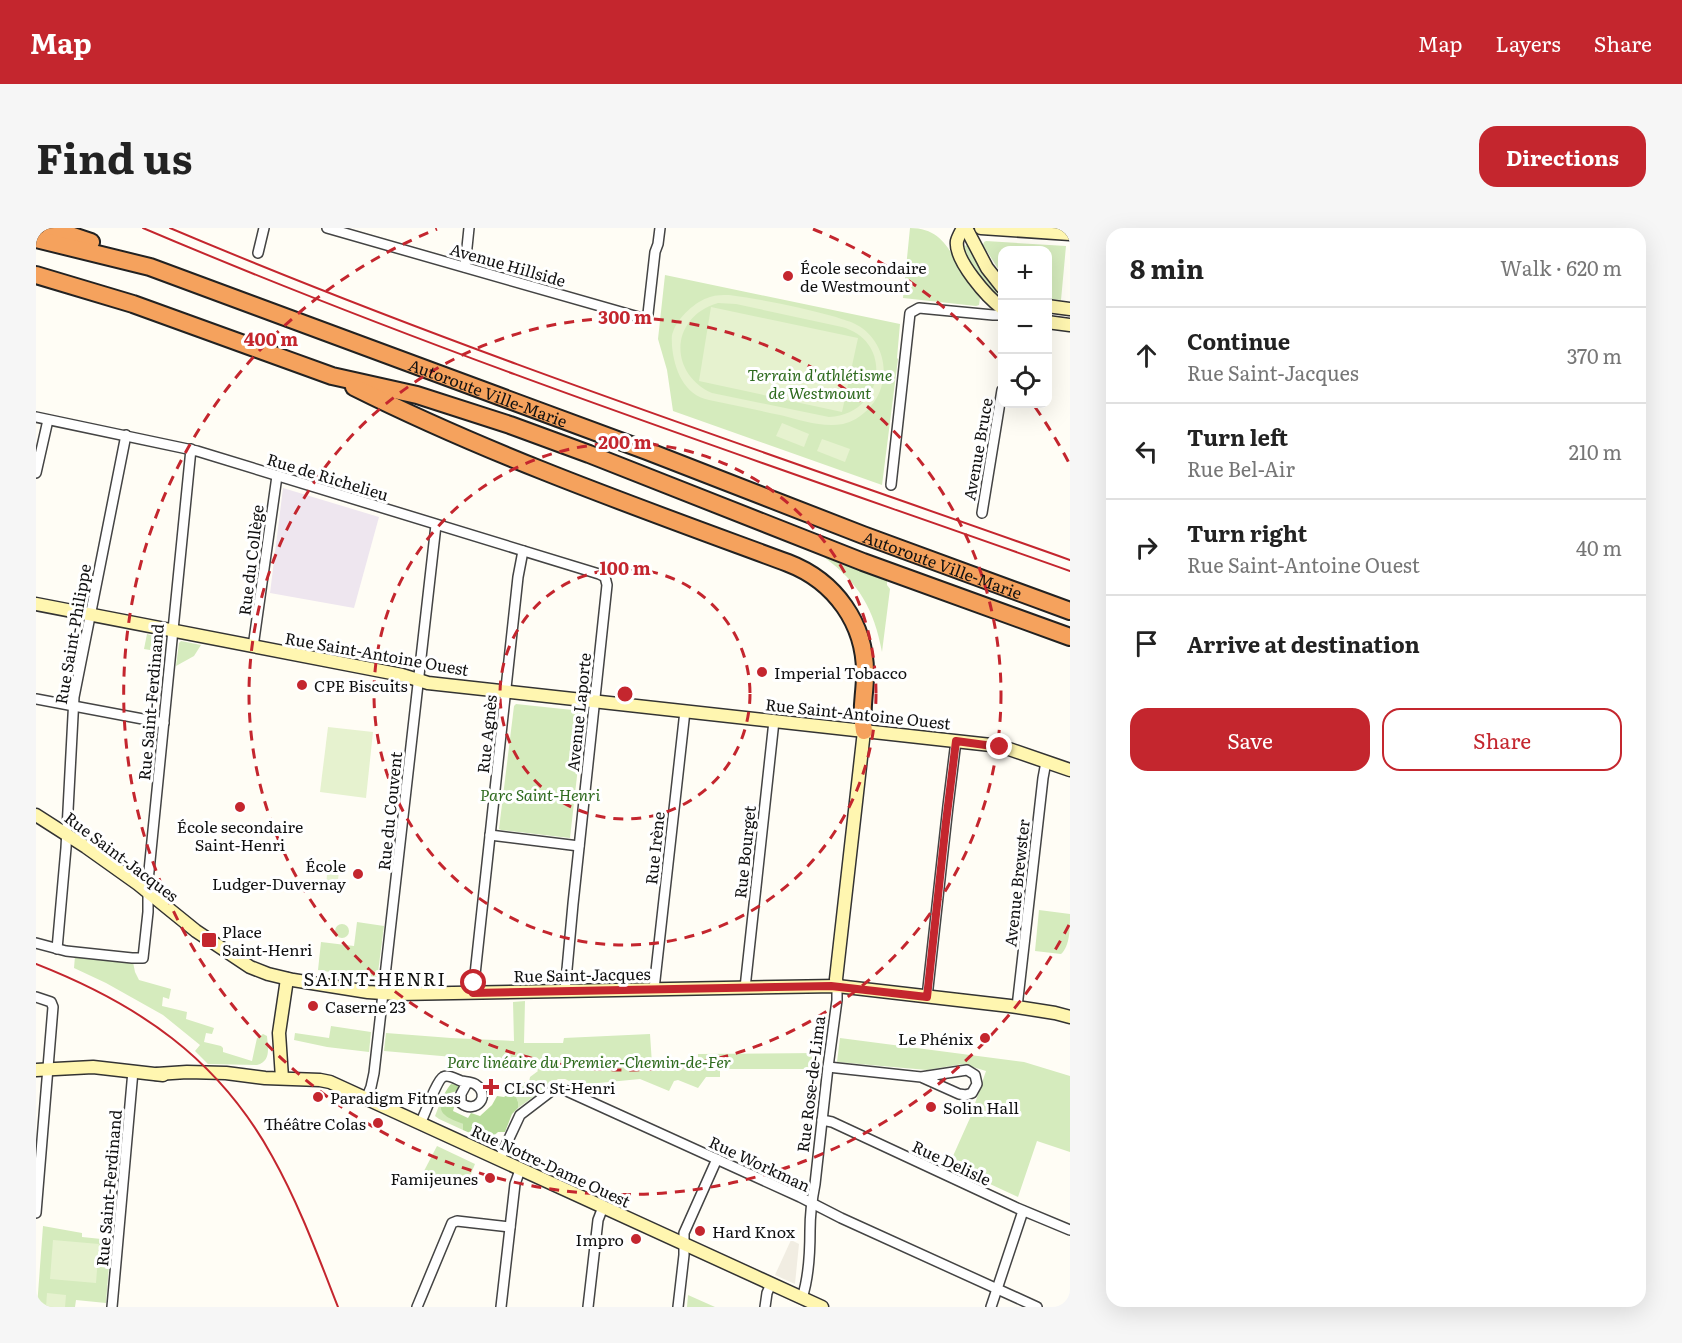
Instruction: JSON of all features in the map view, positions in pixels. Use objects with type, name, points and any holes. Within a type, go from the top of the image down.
[{"type":"highway","points":[[49,228],[93,243],[150,267]]},
{"type":"highway","name":"Autoroute Ville-Marie","points":[[36,239],[150,267],[625,443],[863,536],[1070,611]]},
{"type":"highway","name":"Autoroute Ville-Marie","points":[[36,275],[133,303],[332,376],[417,395],[526,430],[863,562],[1070,637]]},
{"type":"highway","points":[[332,376],[410,416],[521,463],[788,563],[816,577],[841,602],[859,635],[865,666],[861,716],[864,731]]},
{"type":"main road","points":[[998,281],[987,268],[965,228],[957,240],[960,253],[982,290],[998,305]]},
{"type":"main road","points":[[981,228],[1070,234]]},
{"type":"main road","points":[[1052,307],[1070,309]]},
{"type":"main road","points":[[1052,323],[1070,325]]},
{"type":"main road","name":"Rue Saint-Antoine Ouest","points":[[36,604],[402,675],[428,683],[956,741],[1005,748],[1070,770]]},
{"type":"main road","name":"Rue Rose-de-Lima","points":[[837,986],[864,731]]},
{"type":"main road","name":"Rue Saint-Jacques","points":[[36,815],[67,834],[196,931],[245,964],[262,972],[287,979],[383,993],[837,986],[1017,1007],[1070,1017]]},
{"type":"main road","points":[[282,1078],[279,1033],[287,979]]},
{"type":"main road","name":"Rue Notre-Dame Ouest","points":[[42,1070],[93,1067],[186,1078],[323,1080],[822,1307]]},
{"type":"street","points":[[258,254],[264,228]]},
{"type":"street","name":"Avenue Hillside","points":[[327,228],[640,318],[645,317],[648,312],[660,228]]},
{"type":"street","points":[[465,267],[469,228]]},
{"type":"street","points":[[891,485],[909,316],[912,310],[922,308],[998,315]]},
{"type":"street","name":"Avenue Bruce","points":[[982,513],[999,408]]},
{"type":"street","name":"Rue de Richelieu","points":[[36,417],[191,449],[599,574],[606,580]]},
{"type":"street","points":[[36,473],[48,420]]},
{"type":"street","name":"Rue Saint-Philippe","points":[[57,949],[67,834],[73,706],[126,435]]},
{"type":"street","name":"Rue Saint-Ferdinand","points":[[57,949],[143,958],[172,631],[191,449]]},
{"type":"street","name":"Rue du Collège","points":[[254,647],[277,476]]},
{"type":"street","name":"Rue du Couvent","points":[[366,1099],[374,1073],[436,525]]},
{"type":"street","name":"Rue Agnès","points":[[473,993],[518,577],[523,551]]},
{"type":"street","name":"Avenue Laporte","points":[[565,991],[606,580]]},
{"type":"street","points":[[36,699],[164,723]]},
{"type":"street","name":"Rue Irène","points":[[654,989],[684,711]]},
{"type":"street","name":"Rue Bourget","points":[[745,987],[774,721]]},
{"type":"street","points":[[927,997],[956,741]]},
{"type":"street","name":"Avenue Brewster","points":[[1017,1007],[1046,762]]},
{"type":"street","points":[[490,835],[579,846]]},
{"type":"street","points":[[36,943],[57,949]]},
{"type":"street","name":"Rue Rose-de-Lima","points":[[802,1298],[810,1252],[812,1203],[837,986]]},
{"type":"street","points":[[36,997],[52,1003],[53,1007],[42,1070],[36,1214]]},
{"type":"street","points":[[828,1067],[921,1077],[965,1069],[974,1073],[978,1082],[974,1092],[964,1095],[921,1077]]},
{"type":"street","name":"Rue Saint-Ferdinand","points":[[112,1307],[133,1071]]},
{"type":"street","points":[[420,1124],[441,1078],[448,1076],[467,1083]]},
{"type":"street","name":"Rue Workman","points":[[499,1160],[520,1115],[557,1088],[717,1159],[1037,1307]]},
{"type":"street","name":"Rue Delisle","points":[[822,1120],[832,1122],[1023,1211],[1070,1230]]},
{"type":"street","points":[[678,1307],[685,1231],[717,1159]]},
{"type":"street","points":[[501,1307],[516,1183],[520,1170]]},
{"type":"street","points":[[588,1307],[598,1220],[603,1207]]},
{"type":"street","points":[[991,1307],[1023,1211]]},
{"type":"street","points":[[417,1307],[452,1223],[456,1221],[510,1227]]},
{"type":"street","points":[[765,1307],[771,1284]]},
{"type":"shaded area","points":[[283,488],[379,517],[354,608],[270,593]]},
{"type":"shaded area","points":[[791,1240],[799,1244],[795,1284],[775,1275]]},
{"type":"green space","points":[[910,228],[930,232],[944,242],[980,298],[979,305],[903,298]]},
{"type":"green space","points":[[984,242],[1066,246],[1061,300],[1052,299],[1052,246],[998,246],[998,269],[983,245]]},
{"type":"green space","points":[[968,245],[984,274],[998,289],[998,299],[973,270],[964,246]]},
{"type":"green space","name":"Terrain d'athlétisme de Westmount","points":[[665,275],[900,324],[898,359],[882,485],[673,411],[667,370],[658,339]]},
{"type":"green space","points":[[727,295],[823,313],[852,322],[865,330],[880,352],[884,370],[879,394],[872,405],[850,422],[828,425],[709,400],[693,393],[678,372],[673,355],[672,334],[683,315],[693,306],[710,297]],"holes":[[[718,303],[736,304],[842,327],[859,335],[870,347],[876,361],[876,376],[871,391],[862,404],[848,413],[829,417],[712,393],[698,384],[688,372],[682,359],[680,346],[683,332],[702,310]]]},
{"type":"green space","points":[[711,307],[858,338],[842,412],[699,381]]},
{"type":"green space","points":[[782,423],[809,434],[804,447],[776,436]]},
{"type":"green space","points":[[822,439],[850,449],[845,462],[817,451]]},
{"type":"green space","points":[[824,557],[887,581],[890,589],[882,652],[879,637],[863,598],[847,577]]},
{"type":"green space","points":[[147,634],[163,639],[162,652],[144,649]]},
{"type":"green space","points":[[181,641],[201,645],[194,656],[176,666],[179,643]]},
{"type":"green space","name":"Parc Saint-Henri","points":[[516,704],[582,711],[584,714],[570,838],[499,829]]},
{"type":"green space","points":[[328,727],[373,732],[366,798],[320,792]]},
{"type":"green space","points":[[328,860],[340,861],[337,889],[326,888]]},
{"type":"green space","points":[[1039,910],[1070,914],[1068,942],[1061,954],[1035,951]]},
{"type":"green space","points":[[357,922],[384,926],[377,980],[318,970],[321,942],[354,946]]},
{"type":"green space","points":[[342,924],[347,926],[349,931],[347,936],[342,938],[337,936],[335,931],[337,926]]},
{"type":"green space","points":[[75,956],[133,962],[139,980],[171,989],[169,999],[163,997],[162,1006],[187,1012],[186,1019],[214,1028],[212,1034],[206,1033],[204,1042],[221,1046],[223,1052],[252,1061],[257,1038],[263,1034],[267,1036],[268,1050],[265,1061],[257,1065],[208,1064],[195,1051],[200,1045],[163,1015],[74,968]]},
{"type":"green space","name":"Parc linéaire du Premier-Chemin-de-Fer","points":[[525,1001],[524,1043],[563,1043],[564,1038],[650,1034],[652,1064],[698,1065],[698,1054],[818,1053],[816,1069],[720,1069],[720,1077],[706,1077],[698,1088],[678,1080],[674,1081],[669,1091],[640,1079],[578,1085],[565,1079],[558,1079],[518,1108],[514,1091],[516,1086],[529,1082],[530,1077],[538,1071],[532,1064],[384,1051],[386,1033],[514,1041],[513,1002]]},
{"type":"green space","points":[[331,1026],[371,1032],[369,1052],[294,1040],[295,1033],[329,1038]]},
{"type":"green space","points":[[840,1038],[1024,1062],[1070,1076],[1070,1152],[1037,1141],[1018,1197],[949,1165],[970,1118],[986,1071],[963,1064],[927,1070],[837,1062]]},
{"type":"green space","points":[[451,1084],[459,1088],[450,1093],[445,1103],[446,1106],[455,1104],[453,1111],[468,1118],[471,1113],[480,1116],[492,1105],[497,1096],[504,1097],[507,1091],[514,1091],[518,1108],[512,1114],[505,1132],[498,1132],[488,1141],[463,1130],[463,1124],[445,1115],[441,1104]]},
{"type":"green space","points":[[442,1098],[441,1103],[456,1120],[463,1124],[463,1130],[435,1116]]},
{"type":"green space","points":[[437,1146],[475,1164],[465,1188],[424,1171]]},
{"type":"green space","points":[[43,1226],[82,1233],[82,1237],[111,1240],[106,1303],[76,1300],[75,1307],[37,1307]]},
{"type":"green space","points":[[53,1240],[99,1244],[96,1283],[50,1279]]},
{"type":"green space","points":[[47,1293],[66,1295],[65,1307],[46,1307]]},
{"type":"green space","points":[[688,1295],[715,1307],[687,1307]]},
{"type":"railway","points":[[143,228],[372,321],[487,364],[1070,571]]},
{"type":"railway","points":[[170,228],[281,274],[505,360],[1070,560]]},
{"type":"railway","points":[[36,964],[108,997],[141,1016],[172,1038],[227,1090],[251,1121],[282,1174],[308,1230],[338,1307]]},
{"type":"place","name":"École secondaire de Westmount","points":[[788,276]]},
{"type":"place","name":"Imperial Tobacco","points":[[762,672]]},
{"type":"place","name":"CPE Biscuits","points":[[302,685]]},
{"type":"place","name":"École secondaire Saint-Henri","points":[[240,807]]},
{"type":"place","name":"École Ludger-Duvernay","points":[[358,874]]},
{"type":"place","name":"Place Saint-Henri","points":[[209,940]]},
{"type":"place","name":"Caserne 23","points":[[313,1006]]},
{"type":"place","name":"Le Phénix","points":[[985,1038]]},
{"type":"place","name":"CLSC St-Henri","points":[[491,1087]]},
{"type":"place","name":"Paradigm Fitness","points":[[318,1097]]},
{"type":"place","name":"Solin Hall","points":[[931,1107]]},
{"type":"place","name":"Théâtre Colas","points":[[378,1123]]},
{"type":"place","name":"Famijeunes","points":[[490,1178]]},
{"type":"place","name":"Hard Knox","points":[[700,1231]]},
{"type":"place","name":"Impro","points":[[636,1239]]},
{"type":"district","name":"SAINT-HENRI","points":[[375,978]]},
{"type":"route","points":[[474,983],[473,993],[831,986],[927,997],[956,741],[1000,747]]}]
